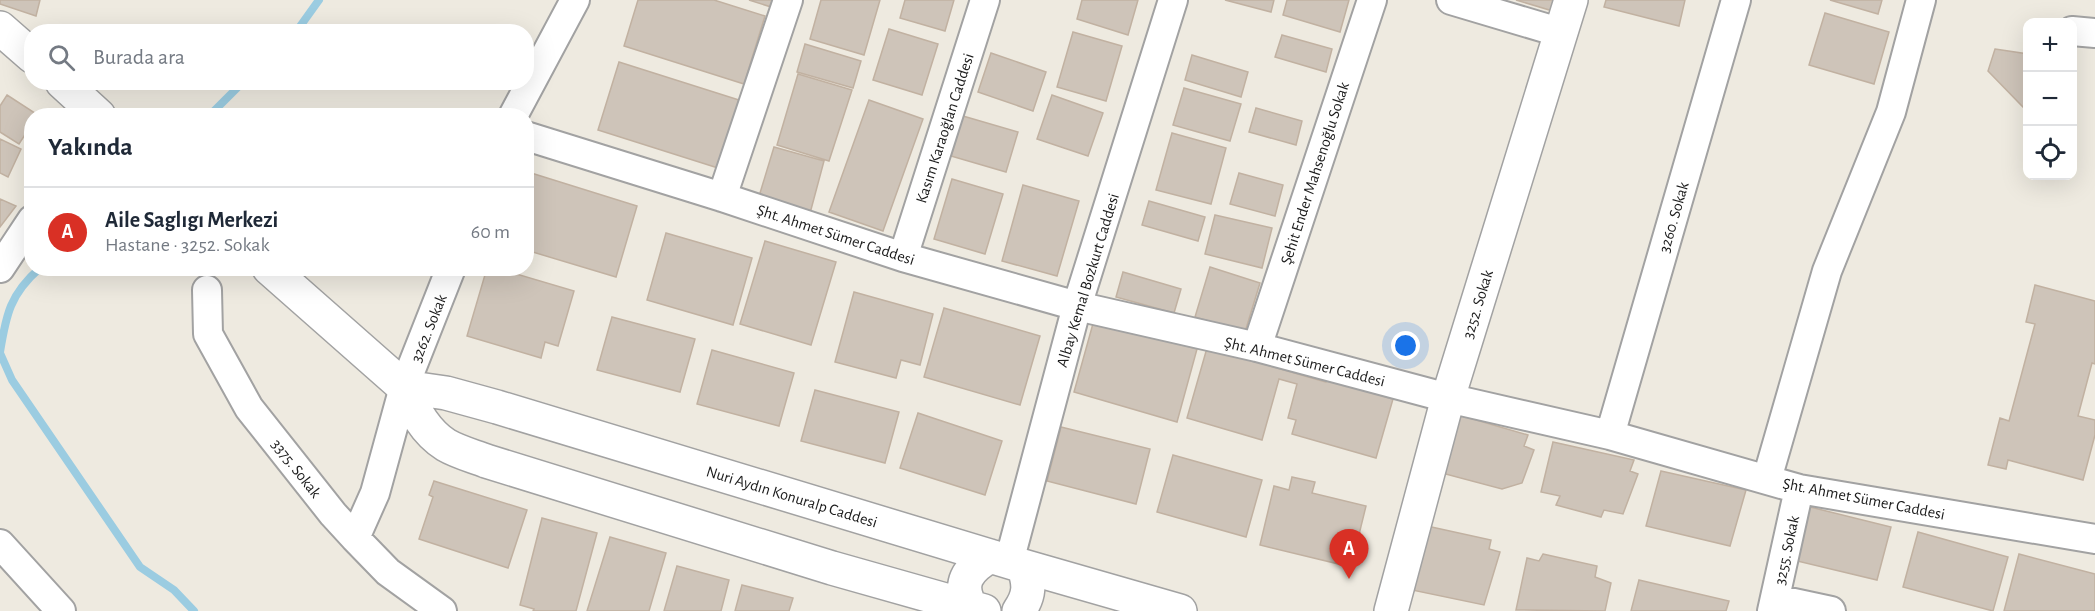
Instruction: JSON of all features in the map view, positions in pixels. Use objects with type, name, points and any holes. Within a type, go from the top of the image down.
[{"type":"street","points":[[534,77],[575,0]]},
{"type":"street","points":[[722,197],[788,0]]},
{"type":"street","name":"Kasım Karaoğlan Caddesi","points":[[903,257],[985,0]]},
{"type":"street","name":"Albay Kemal Bozkurt Caddesi","points":[[1008,561],[1077,306],[1173,0]]},
{"type":"street","name":"Şehit Ender Mahsenoğlu Sokak","points":[[1257,347],[1372,0]]},
{"type":"street","points":[[1451,0],[1562,33]]},
{"type":"street","name":"3252. Sokak","points":[[1391,611],[1448,398],[1571,0]]},
{"type":"street","name":"3260. Sokak","points":[[1610,435],[1736,0]]},
{"type":"street","points":[[1767,479],[1827,271],[1892,111],[1922,0]]},
{"type":"street","points":[[0,28],[24,49]]},
{"type":"street","points":[[2077,31],[2095,33]]},
{"type":"street","points":[[71,90],[90,108]]},
{"type":"street","points":[[517,108],[527,90]]},
{"type":"street","name":"Şht. Ahmet Sümer Caddesi","points":[[534,138],[903,257],[1077,306],[1257,347],[1448,398],[1610,435],[1799,489],[2095,539]]},
{"type":"street","points":[[0,268],[24,232]]},
{"type":"street","points":[[278,276],[404,387],[414,410],[432,434],[446,445],[486,461],[832,568],[978,609]]},
{"type":"street","name":"3262. Sokak","points":[[355,538],[375,493],[404,387],[448,276]]},
{"type":"street","name":"3375. Sokak","points":[[207,290],[208,334],[249,408],[333,514],[355,538],[388,572],[441,611]]},
{"type":"street","name":"Nuri Aydın Konuralp Caddesi","points":[[404,387],[446,393],[498,407],[1180,611]]},
{"type":"street","name":"3255. Sokak","points":[[1774,605],[1799,489]]},
{"type":"street","points":[[0,544],[61,611]]},
{"type":"street","points":[[978,609],[966,599],[964,589],[968,574],[978,563],[1008,561],[1029,581],[1024,604],[1019,611]]},
{"type":"street","points":[[1774,605],[1831,611]]},
{"type":"building","points":[[0,0],[40,0],[36,16],[0,4]]},
{"type":"building","points":[[638,0],[714,0],[765,16],[744,84],[624,46]]},
{"type":"building","points":[[749,0],[773,0],[771,7]]},
{"type":"building","points":[[821,0],[880,0],[864,55],[810,39]]},
{"type":"building","points":[[905,0],[954,0],[945,31],[900,18]]},
{"type":"building","points":[[1082,0],[1138,0],[1128,35],[1077,19]]},
{"type":"building","points":[[1225,0],[1274,0],[1271,12]]},
{"type":"building","points":[[1287,0],[1349,0],[1340,32],[1283,15]]},
{"type":"building","points":[[1516,0],[1559,0],[1556,12]]},
{"type":"building","points":[[1606,0],[1685,0],[1679,26],[1604,7]]},
{"type":"building","points":[[1830,0],[1882,0],[1878,14]]},
{"type":"building","points":[[1825,13],[1889,32],[1874,84],[1809,65]]},
{"type":"building","points":[[889,29],[938,44],[922,95],[873,80]]},
{"type":"building","points":[[1073,32],[1122,46],[1106,101],[1057,87]]},
{"type":"building","points":[[1282,35],[1332,49],[1326,72],[1275,57]]},
{"type":"building","points":[[805,44],[861,61],[853,88],[797,72]]},
{"type":"building","points":[[1995,49],[2023,53],[2023,107],[1988,71]]},
{"type":"building","points":[[991,53],[1046,72],[1033,111],[978,92]]},
{"type":"building","points":[[1192,55],[1248,72],[1241,97],[1185,80]]},
{"type":"building","points":[[619,62],[739,100],[718,168],[598,130]]},
{"type":"building","points":[[798,74],[852,90],[829,161],[777,145]]},
{"type":"building","points":[[1184,88],[1241,104],[1230,141],[1173,125]]},
{"type":"building","points":[[7,95],[27,108],[24,108],[24,136],[19,144],[0,132],[0,106]]},
{"type":"building","points":[[1052,95],[1103,113],[1088,156],[1037,139]]},
{"type":"building","points":[[869,100],[923,119],[883,231],[829,212]]},
{"type":"building","points":[[1256,108],[1302,121],[1296,145],[1249,132]]},
{"type":"building","points":[[963,116],[1018,132],[1006,172],[951,156]]},
{"type":"building","points":[[1172,133],[1226,148],[1211,204],[1156,190]]},
{"type":"building","points":[[0,139],[21,149],[8,177],[0,173]]},
{"type":"building","points":[[774,147],[824,161],[809,217],[757,203]]},
{"type":"building","points":[[1239,173],[1283,185],[1275,216],[1230,204]]},
{"type":"building","points":[[534,174],[637,206],[616,277],[534,252]]},
{"type":"building","points":[[952,179],[1003,194],[985,254],[934,239]]},
{"type":"building","points":[[1023,185],[1079,201],[1057,276],[1002,261]]},
{"type":"building","points":[[0,199],[16,206],[0,227]]},
{"type":"building","points":[[1149,201],[1205,217],[1198,241],[1142,225]]},
{"type":"building","points":[[1215,215],[1272,228],[1262,268],[1205,254]]},
{"type":"building","points":[[666,233],[752,258],[733,325],[647,300]]},
{"type":"building","points":[[765,241],[836,262],[811,345],[740,324]]},
{"type":"building","points":[[1210,267],[1260,283],[1245,332],[1195,317]]},
{"type":"building","points":[[1123,272],[1181,289],[1174,313],[1116,297]]},
{"type":"building","points":[[485,276],[523,276],[574,291],[558,346],[545,342],[541,358],[467,336]]},
{"type":"building","points":[[2035,285],[2095,301],[2095,364],[2092,363],[2078,416],[2095,420],[2095,435],[2083,480],[2008,460],[2006,469],[1988,465],[2000,418],[2009,421],[2035,324],[2026,322]]},
{"type":"building","points":[[854,292],[933,314],[920,365],[901,360],[896,378],[835,362]]},
{"type":"building","points":[[944,308],[1040,336],[1020,405],[924,377]]},
{"type":"building","points":[[612,317],[695,339],[680,392],[597,370]]},
{"type":"building","points":[[1094,320],[1197,349],[1177,422],[1074,392]]},
{"type":"building","points":[[1207,348],[1393,399],[1376,458],[1292,434],[1296,420],[1288,418],[1297,384],[1279,379],[1262,440],[1187,418]]},
{"type":"building","points":[[712,350],[794,373],[779,426],[697,404]]},
{"type":"building","points":[[815,390],[899,412],[885,463],[801,441]]},
{"type":"building","points":[[918,413],[1002,441],[985,495],[900,468]]},
{"type":"building","points":[[1452,413],[1528,435],[1524,446],[1534,450],[1522,483],[1502,489],[1438,472]]},
{"type":"building","points":[[1061,427],[1150,449],[1136,504],[1047,481]]},
{"type":"building","points":[[1553,442],[1634,460],[1630,471],[1638,474],[1623,514],[1604,510],[1601,517],[1556,505],[1560,496],[1541,492]]},
{"type":"building","points":[[1173,455],[1262,480],[1246,537],[1157,512]]},
{"type":"building","points":[[1661,471],[1746,490],[1730,546],[1646,526]]},
{"type":"building","points":[[1292,477],[1315,482],[1312,493],[1366,506],[1351,567],[1260,545],[1274,486],[1289,490]]},
{"type":"building","points":[[434,481],[527,510],[508,568],[419,539],[433,497],[429,495]]},
{"type":"building","points":[[1806,506],[1891,527],[1877,580],[1793,560]]},
{"type":"building","points":[[542,518],[597,533],[576,611],[533,611],[534,609],[520,605]]},
{"type":"building","points":[[1427,526],[1491,540],[1489,549],[1500,552],[1484,605],[1412,590]]},
{"type":"building","points":[[1918,532],[2008,557],[1993,611],[1903,587]]},
{"type":"building","points":[[610,537],[666,553],[649,611],[587,611]]},
{"type":"building","points":[[1543,554],[1597,566],[1595,577],[1611,583],[1605,611],[1516,610],[1527,558],[1539,561]]},
{"type":"building","points":[[2019,554],[2095,574],[2095,611],[2004,611]]},
{"type":"building","points":[[677,566],[729,580],[721,611],[664,611]]},
{"type":"building","points":[[1639,580],[1729,601],[1726,611],[1631,611]]},
{"type":"building","points":[[742,585],[793,598],[789,611],[735,611]]},
{"type":"waterway","points":[[302,24],[319,0]]},
{"type":"waterway","points":[[217,108],[235,90]]},
{"type":"waterway","points":[[0,352],[11,306],[22,287],[32,276]]},
{"type":"waterway","points":[[0,353],[12,380],[140,567],[174,590],[194,611]]},
{"type":"place","name":"Aile Saglıgı Merkezi","points":[[1349,579]]}]
